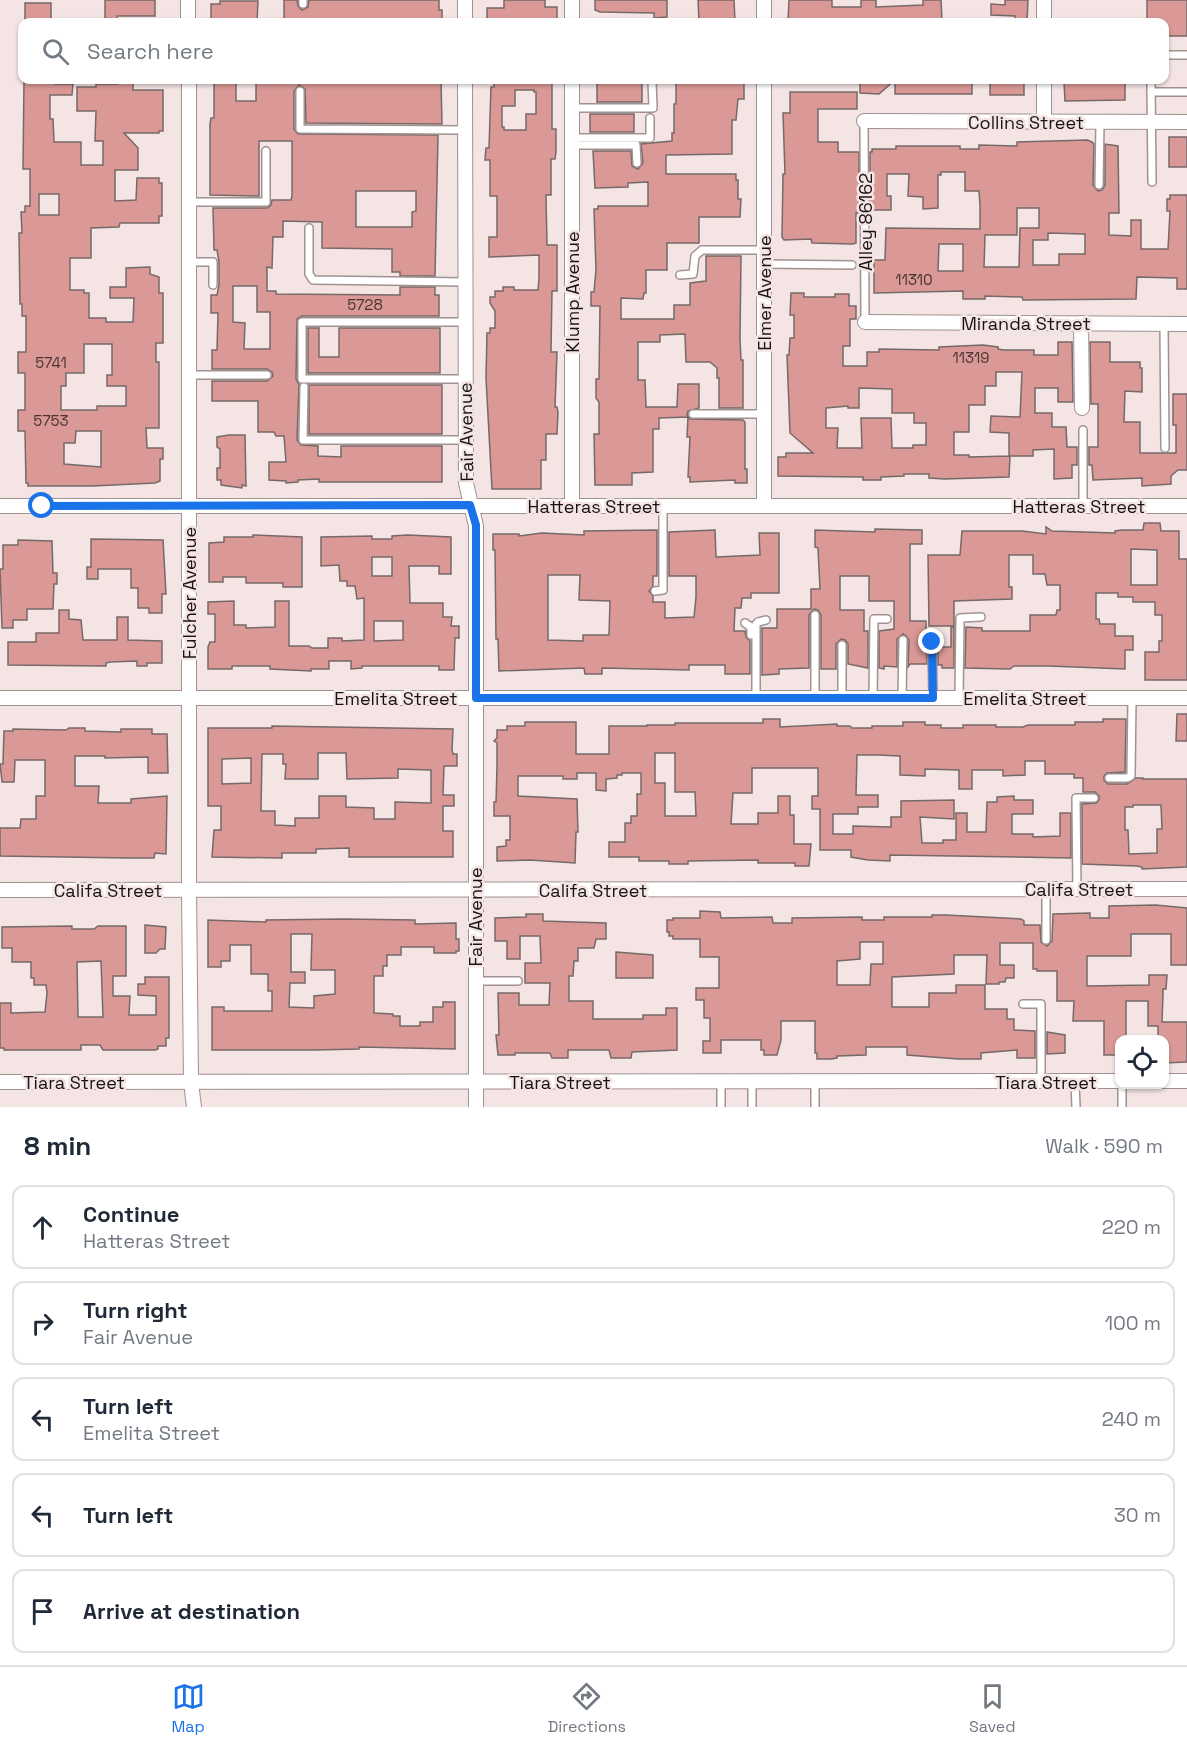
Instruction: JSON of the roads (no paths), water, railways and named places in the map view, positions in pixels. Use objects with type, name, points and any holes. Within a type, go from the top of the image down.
[{"type":"street","points":[[188,0],[189,18]]},
{"type":"street","points":[[465,0],[465,18]]},
{"type":"street","points":[[572,0],[572,18]]},
{"type":"street","points":[[764,0],[764,18]]},
{"type":"street","points":[[1044,0],[1044,18]]},
{"type":"street","name":"Fulcher Avenue","points":[[189,84],[189,890],[191,1082],[194,1107]]},
{"type":"street","name":"Fair Avenue","points":[[465,84],[466,483],[476,525],[476,1107]]},
{"type":"street","name":"Klump Avenue","points":[[572,84],[572,505]]},
{"type":"street","name":"Elmer Avenue","points":[[764,84],[764,507]]},
{"type":"street","points":[[1044,84],[1044,122]]},
{"type":"street","name":"Collins Street","points":[[864,121],[1187,122]]},
{"type":"street","name":"Miranda Street","points":[[865,322],[1187,324]]},
{"type":"street","points":[[1081,323],[1082,408]]},
{"type":"street","name":"Hatteras Street","points":[[0,506],[1187,506]]},
{"type":"street","name":"Emelita Street","points":[[0,698],[1187,698]]},
{"type":"street","name":"Califa Street","points":[[0,890],[1187,889]]},
{"type":"street","points":[[1169,1081],[1187,1081]]},
{"type":"street","name":"Tiara Street","points":[[0,1082],[1115,1083]]},
{"type":"lane","points":[[1169,55],[1187,55]]},
{"type":"lane","points":[[572,108],[653,108],[652,84]]},
{"type":"lane","points":[[1151,84],[1152,182]]},
{"type":"lane","points":[[300,91],[300,129],[465,130]]},
{"type":"lane","points":[[1151,92],[1187,92]]},
{"type":"lane","points":[[572,141],[650,138],[650,118]]},
{"type":"lane","name":"Alley 86162","points":[[864,121],[865,322]]},
{"type":"lane","points":[[1099,185],[1100,122]]},
{"type":"lane","points":[[572,141],[636,145],[637,163]]},
{"type":"lane","points":[[189,202],[266,202],[266,151]]},
{"type":"lane","points":[[309,228],[309,274],[313,280],[466,282]]},
{"type":"lane","points":[[680,274],[693,274],[695,256],[702,250],[852,265]]},
{"type":"lane","points":[[189,262],[213,262],[213,285]]},
{"type":"lane","points":[[466,321],[302,322],[302,379],[466,379]]},
{"type":"lane","points":[[1164,324],[1165,448]]},
{"type":"lane","points":[[189,375],[267,375]]},
{"type":"lane","points":[[304,387],[303,440],[466,440]]},
{"type":"lane","points":[[693,414],[764,414]]},
{"type":"lane","points":[[1083,430],[1083,507]]},
{"type":"lane","points":[[655,591],[663,590],[663,506]]},
{"type":"lane","points":[[815,615],[815,698]]},
{"type":"lane","points":[[959,698],[960,618],[981,617]]},
{"type":"lane","points":[[873,698],[874,619],[887,619]]},
{"type":"lane","points":[[754,698],[756,624],[766,620]]},
{"type":"lane","points":[[745,623],[752,627],[754,698]]},
{"type":"lane","points":[[902,698],[903,640]]},
{"type":"lane","points":[[932,642],[933,698]]},
{"type":"lane","points":[[842,645],[842,698]]},
{"type":"lane","points":[[1109,778],[1131,776],[1132,698]]},
{"type":"lane","points":[[1077,890],[1076,798],[1094,798]]},
{"type":"lane","points":[[1046,890],[1046,940]]},
{"type":"lane","points":[[475,981],[518,981]]},
{"type":"lane","points":[[1023,1004],[1041,1004],[1041,1082]]},
{"type":"lane","points":[[721,1081],[721,1107]]},
{"type":"lane","points":[[752,1081],[752,1107]]},
{"type":"lane","points":[[815,1082],[815,1107]]},
{"type":"lane","points":[[1076,1082],[1076,1107]]},
{"type":"lane","points":[[1121,1089],[1122,1107]]}]
